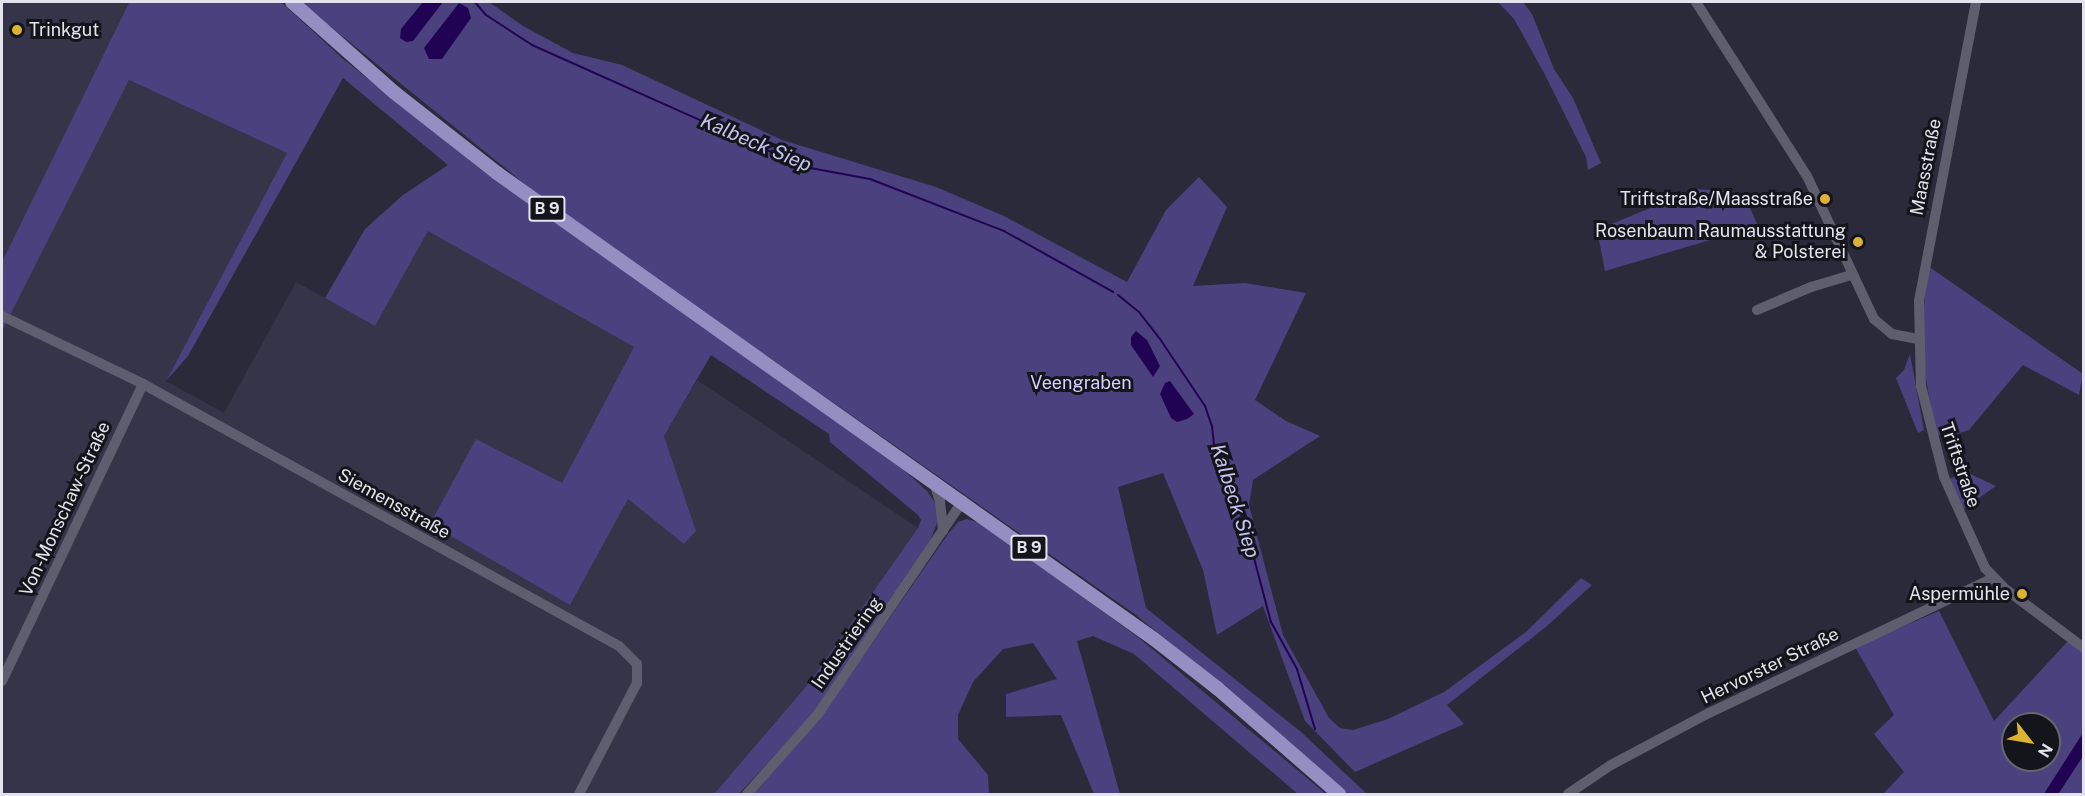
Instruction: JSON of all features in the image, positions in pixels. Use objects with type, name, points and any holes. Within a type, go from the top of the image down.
[{"type":"main road","name":"B 9","points":[[292,2],[395,93],[497,173],[933,479],[1217,688],[1339,795]]},
{"type":"street","points":[[1696,2],[1807,176],[1851,275],[1881,328],[1917,339]]},
{"type":"street","name":"Maasstraße","points":[[1917,339],[1918,301],[1932,219],[1976,2]]},
{"type":"street","points":[[1757,310],[1811,287],[1851,275]]},
{"type":"street","name":"Siemensstraße","points":[[2,316],[143,384],[619,646],[637,664],[637,683],[579,795]]},
{"type":"street","name":"Triftstraße","points":[[1917,339],[1921,386],[1935,447],[1975,551],[1993,578],[2084,648]]},
{"type":"street","name":"Von-Monschaw-Straße","points":[[2,681],[143,384]]},
{"type":"street","points":[[933,479],[940,501],[943,531]]},
{"type":"street","name":"Industriering","points":[[747,795],[818,714],[963,501]]},
{"type":"street","name":"Hervorster Straße","points":[[1568,795],[1611,765],[1709,713],[1993,578]]},
{"type":"shaded area","points":[[2,2],[129,3],[129,80],[287,153],[166,381],[224,413],[296,282],[375,326],[427,230],[634,347],[562,484],[476,440],[430,524],[628,499],[696,531],[664,436],[697,380],[918,528],[809,683],[714,794],[2,794]]},
{"type":"shaded area","points":[[423,2],[443,2],[413,41],[406,42],[400,38],[401,29]]},
{"type":"shaded area","points":[[459,3],[468,8],[471,18],[442,59],[429,59],[424,48]]},
{"type":"shaded area","points":[[1136,331],[1147,340],[1160,366],[1153,377],[1131,345],[1131,337]]},
{"type":"shaded area","points":[[1170,381],[1194,414],[1187,419],[1177,422],[1171,418],[1160,394],[1165,383]]},
{"type":"shaded area","points":[[2083,733],[2083,756],[2058,794],[2044,794],[2058,772],[2061,772],[2061,767]]},
{"type":"green space","points":[[126,2],[281,2],[342,58],[480,169],[893,460],[927,491],[939,508],[939,518],[930,541],[812,715],[739,794],[714,794],[809,683],[918,528],[921,520],[918,515],[830,442],[829,434],[711,355],[664,436],[696,531],[684,544],[628,499],[570,605],[430,524],[476,439],[562,483],[634,347],[428,231],[375,326],[325,298],[365,229],[403,195],[448,165],[343,78],[188,356],[166,381],[287,153],[129,80],[2,331],[2,262],[129,3]]},
{"type":"green space","name":"Veengraben","points":[[300,2],[489,2],[523,26],[573,53],[622,65],[782,140],[936,187],[1004,216],[1127,282],[1166,210],[1199,177],[1227,207],[1193,286],[1245,283],[1306,293],[1255,400],[1286,421],[1320,436],[1253,480],[1249,505],[1283,635],[1329,718],[1340,728],[1353,730],[1388,719],[1444,692],[1526,632],[1581,578],[1592,585],[1547,626],[1447,705],[1464,724],[1355,772],[1305,721],[1263,606],[1217,635],[1203,570],[1163,473],[1118,487],[1146,608],[1301,732],[1367,794],[1348,794],[1255,712],[1136,615],[542,198]]},
{"type":"green space","points":[[1498,2],[1523,2],[1532,14],[1554,69],[1573,98],[1601,163],[1588,170],[1586,157],[1544,73],[1514,19]]},
{"type":"green space","points":[[1696,189],[1735,192],[1747,201],[1758,226],[1605,271],[1597,230]]},
{"type":"green space","points":[[1928,266],[2083,374],[2079,395],[2023,365],[1969,430],[1947,437],[1936,434],[1925,374],[1923,316]]},
{"type":"green space","points":[[1910,354],[1924,430],[1918,433],[1896,378],[1904,370]]},
{"type":"green space","points":[[1964,471],[1996,486],[1962,510],[1950,479]]},
{"type":"green space","points":[[967,519],[981,523],[1139,638],[1326,794],[1298,794],[1134,654],[1093,636],[1077,641],[1120,794],[1094,794],[1061,715],[1006,717],[1006,694],[1057,679],[1033,643],[1003,649],[973,682],[958,715],[958,739],[988,775],[989,794],[754,794],[823,714],[948,534],[958,522]]},
{"type":"green space","points":[[1939,611],[1994,721],[2001,713],[2001,772],[2058,772],[2044,794],[1883,794],[1904,772],[1874,734],[1894,715],[1855,647]]},
{"type":"green space","points":[[2068,641],[2083,653],[2083,733],[2061,767],[2061,712],[2002,712]]},
{"type":"green space","points":[[2083,756],[2083,794],[2058,794],[2061,790]]},
{"type":"waterway","name":"Kalbeck Siep","points":[[475,2],[486,15],[532,45],[805,167],[870,179],[1004,231],[1113,292]]},
{"type":"waterway","name":"Kalbeck Siep","points":[[1118,295],[1139,312],[1205,406],[1212,426],[1215,456],[1226,468],[1249,539],[1271,622],[1297,669],[1315,729]]},
{"type":"place","name":"Trinkgut","points":[[17,30]]},
{"type":"place","name":"Triftstraße/Maasstraße","points":[[1825,199]]},
{"type":"place","name":"Rosenbaum Raumausstattung & Polsterei","points":[[1858,242]]},
{"type":"place","name":"Aspermühle","points":[[2022,594]]}]
